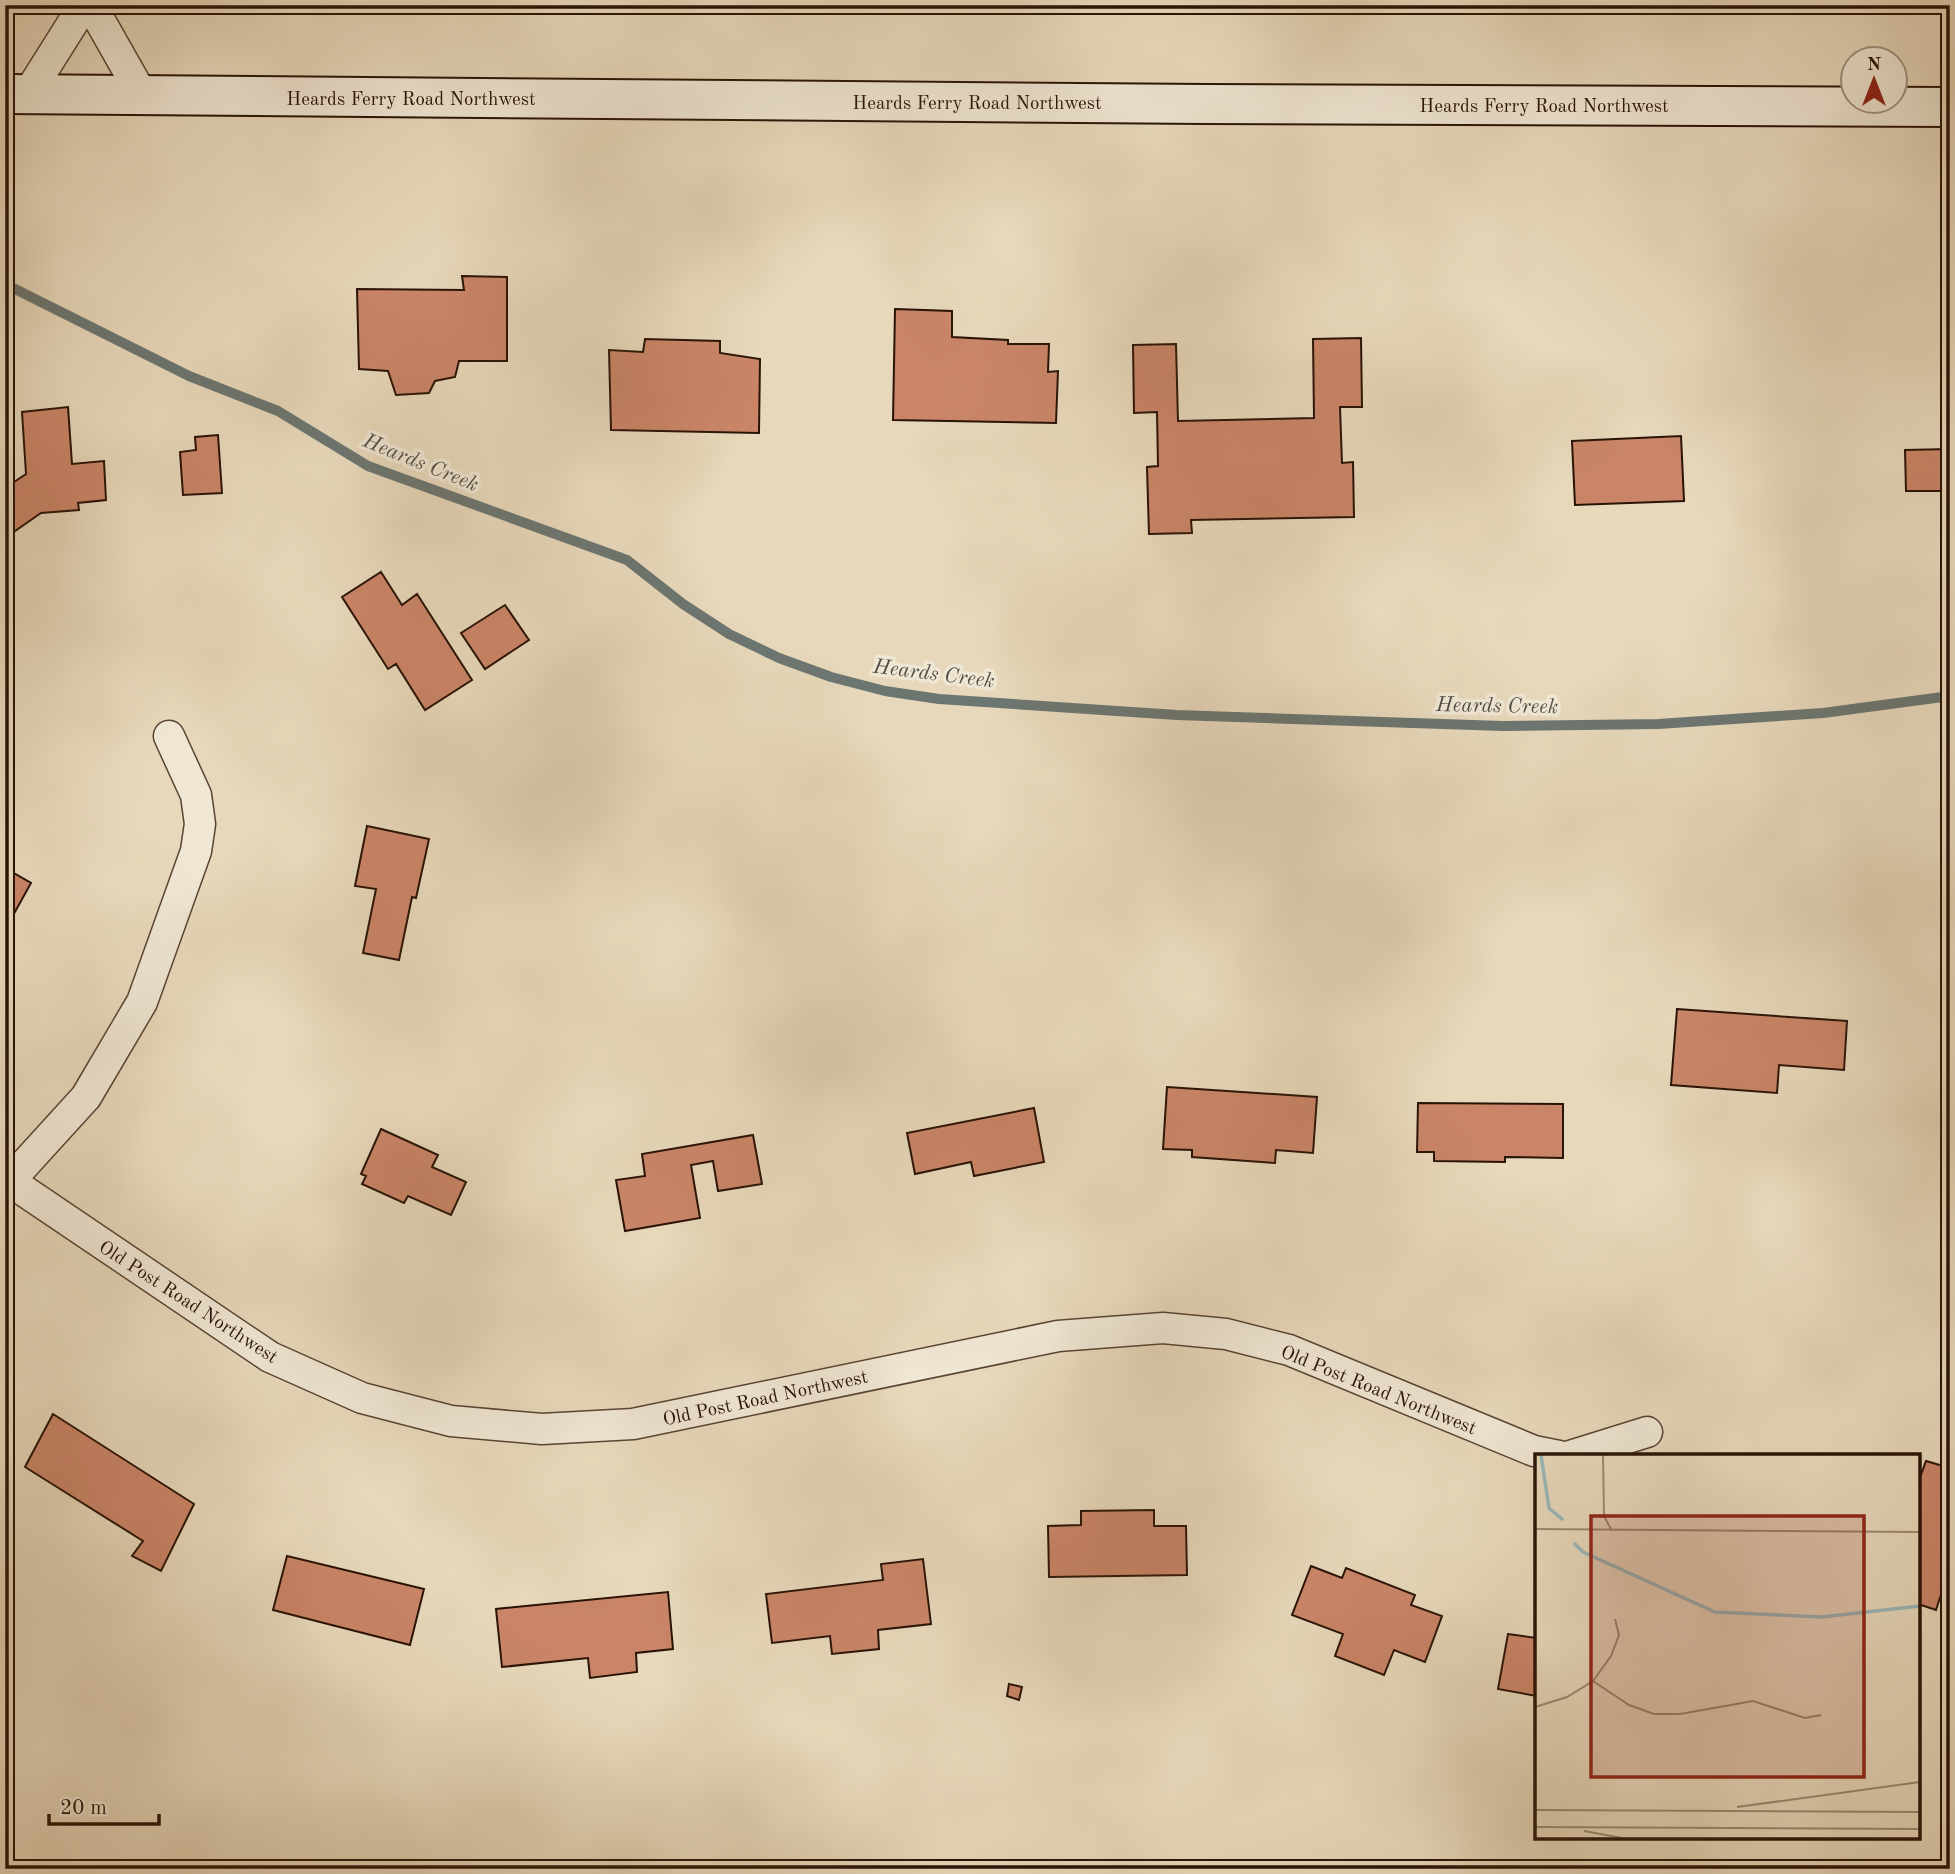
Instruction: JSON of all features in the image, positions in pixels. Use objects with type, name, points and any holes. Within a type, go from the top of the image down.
[{"type":"street","points":[[17,94],[84,5]]},
{"type":"street","points":[[91,5],[142,95]]},
{"type":"street","name":"Heards Ferry Road Northwest","points":[[17,94],[1950,107]]},
{"type":"street","points":[[8,1184],[86,1097],[142,1002],[174,914],[196,851],[200,824],[196,795],[169,736]]},
{"type":"street","name":"Old Post Road Northwest","points":[[8,1184],[270,1357],[362,1398],[451,1421],[542,1429],[633,1424],[1058,1336],[1163,1328],[1226,1334],[1289,1350],[1534,1451],[1549,1454]]},
{"type":"street","points":[[1576,1454],[1647,1432]]},
{"type":"building","points":[[462,276],[507,277],[507,361],[459,361],[455,377],[435,381],[429,393],[396,395],[388,371],[359,369],[357,289],[464,290]]},
{"type":"building","points":[[895,309],[952,311],[952,337],[1008,340],[1008,344],[1049,344],[1048,372],[1058,371],[1056,423],[893,420]]},
{"type":"building","points":[[1361,338],[1362,407],[1340,407],[1342,463],[1353,462],[1354,517],[1191,520],[1192,533],[1149,534],[1147,467],[1158,466],[1157,412],[1134,413],[1133,345],[1176,344],[1178,421],[1314,418],[1313,339]]},
{"type":"building","points":[[645,339],[720,341],[720,353],[760,359],[759,433],[611,430],[609,350],[643,352]]},
{"type":"building","points":[[68,407],[72,464],[104,461],[106,500],[78,503],[79,510],[41,513],[5,538],[5,488],[26,474],[22,412]]},
{"type":"building","points":[[218,435],[222,493],[183,495],[180,452],[196,450],[195,437]]},
{"type":"building","points":[[1681,436],[1684,501],[1575,505],[1572,441]]},
{"type":"building","points":[[1950,449],[1950,491],[1906,491],[1905,450]]},
{"type":"building","points":[[381,572],[402,605],[417,594],[472,680],[425,710],[396,664],[388,669],[342,597]]},
{"type":"building","points":[[505,605],[529,640],[485,669],[461,633]]},
{"type":"building","points":[[367,826],[429,839],[416,898],[412,897],[399,960],[363,953],[376,889],[355,886]]},
{"type":"building","points":[[5,868],[31,883],[5,930]]},
{"type":"building","points":[[1677,1009],[1847,1021],[1844,1070],[1779,1065],[1777,1093],[1671,1085]]},
{"type":"building","points":[[1167,1087],[1317,1097],[1313,1153],[1276,1150],[1275,1163],[1192,1157],[1192,1150],[1163,1149]]},
{"type":"building","points":[[1418,1103],[1563,1104],[1563,1158],[1505,1157],[1505,1162],[1434,1161],[1434,1152],[1417,1152]]},
{"type":"building","points":[[1034,1108],[1044,1162],[974,1176],[971,1162],[915,1174],[907,1133]]},
{"type":"building","points":[[381,1129],[438,1155],[432,1167],[466,1182],[451,1215],[408,1196],[404,1203],[362,1184],[366,1176],[361,1174]]},
{"type":"building","points":[[753,1135],[762,1184],[718,1191],[713,1161],[691,1165],[700,1218],[625,1231],[616,1180],[645,1176],[642,1154]]},
{"type":"building","points":[[53,1414],[194,1504],[161,1571],[132,1556],[143,1541],[25,1467]]},
{"type":"building","points":[[1926,1461],[1950,1468],[1950,1577],[1947,1576],[1936,1610],[1920,1605],[1920,1478]]},
{"type":"building","points":[[1154,1510],[1154,1526],[1186,1526],[1187,1575],[1049,1577],[1048,1526],[1081,1525],[1081,1511]]},
{"type":"building","points":[[287,1556],[424,1589],[410,1645],[273,1610]]},
{"type":"building","points":[[923,1559],[931,1624],[878,1630],[879,1649],[832,1654],[830,1636],[772,1643],[766,1594],[883,1580],[881,1564]]},
{"type":"building","points":[[1311,1566],[1342,1578],[1346,1568],[1415,1595],[1411,1605],[1442,1616],[1425,1662],[1394,1650],[1384,1675],[1335,1656],[1343,1634],[1292,1615]]},
{"type":"building","points":[[668,1592],[673,1649],[636,1653],[637,1672],[590,1678],[588,1658],[502,1667],[496,1609]]},
{"type":"building","points":[[1508,1634],[1535,1638],[1535,1696],[1498,1689]]},
{"type":"building","points":[[1009,1684],[1022,1687],[1019,1700],[1007,1696]]},
{"type":"waterway","name":"Heards Creek","points":[[5,284],[189,376],[278,411],[368,466],[627,560],[683,604],[729,634],[779,658],[831,677],[885,691],[939,699],[1177,715],[1503,726],[1658,724],[1823,713],[1950,696]]}]
